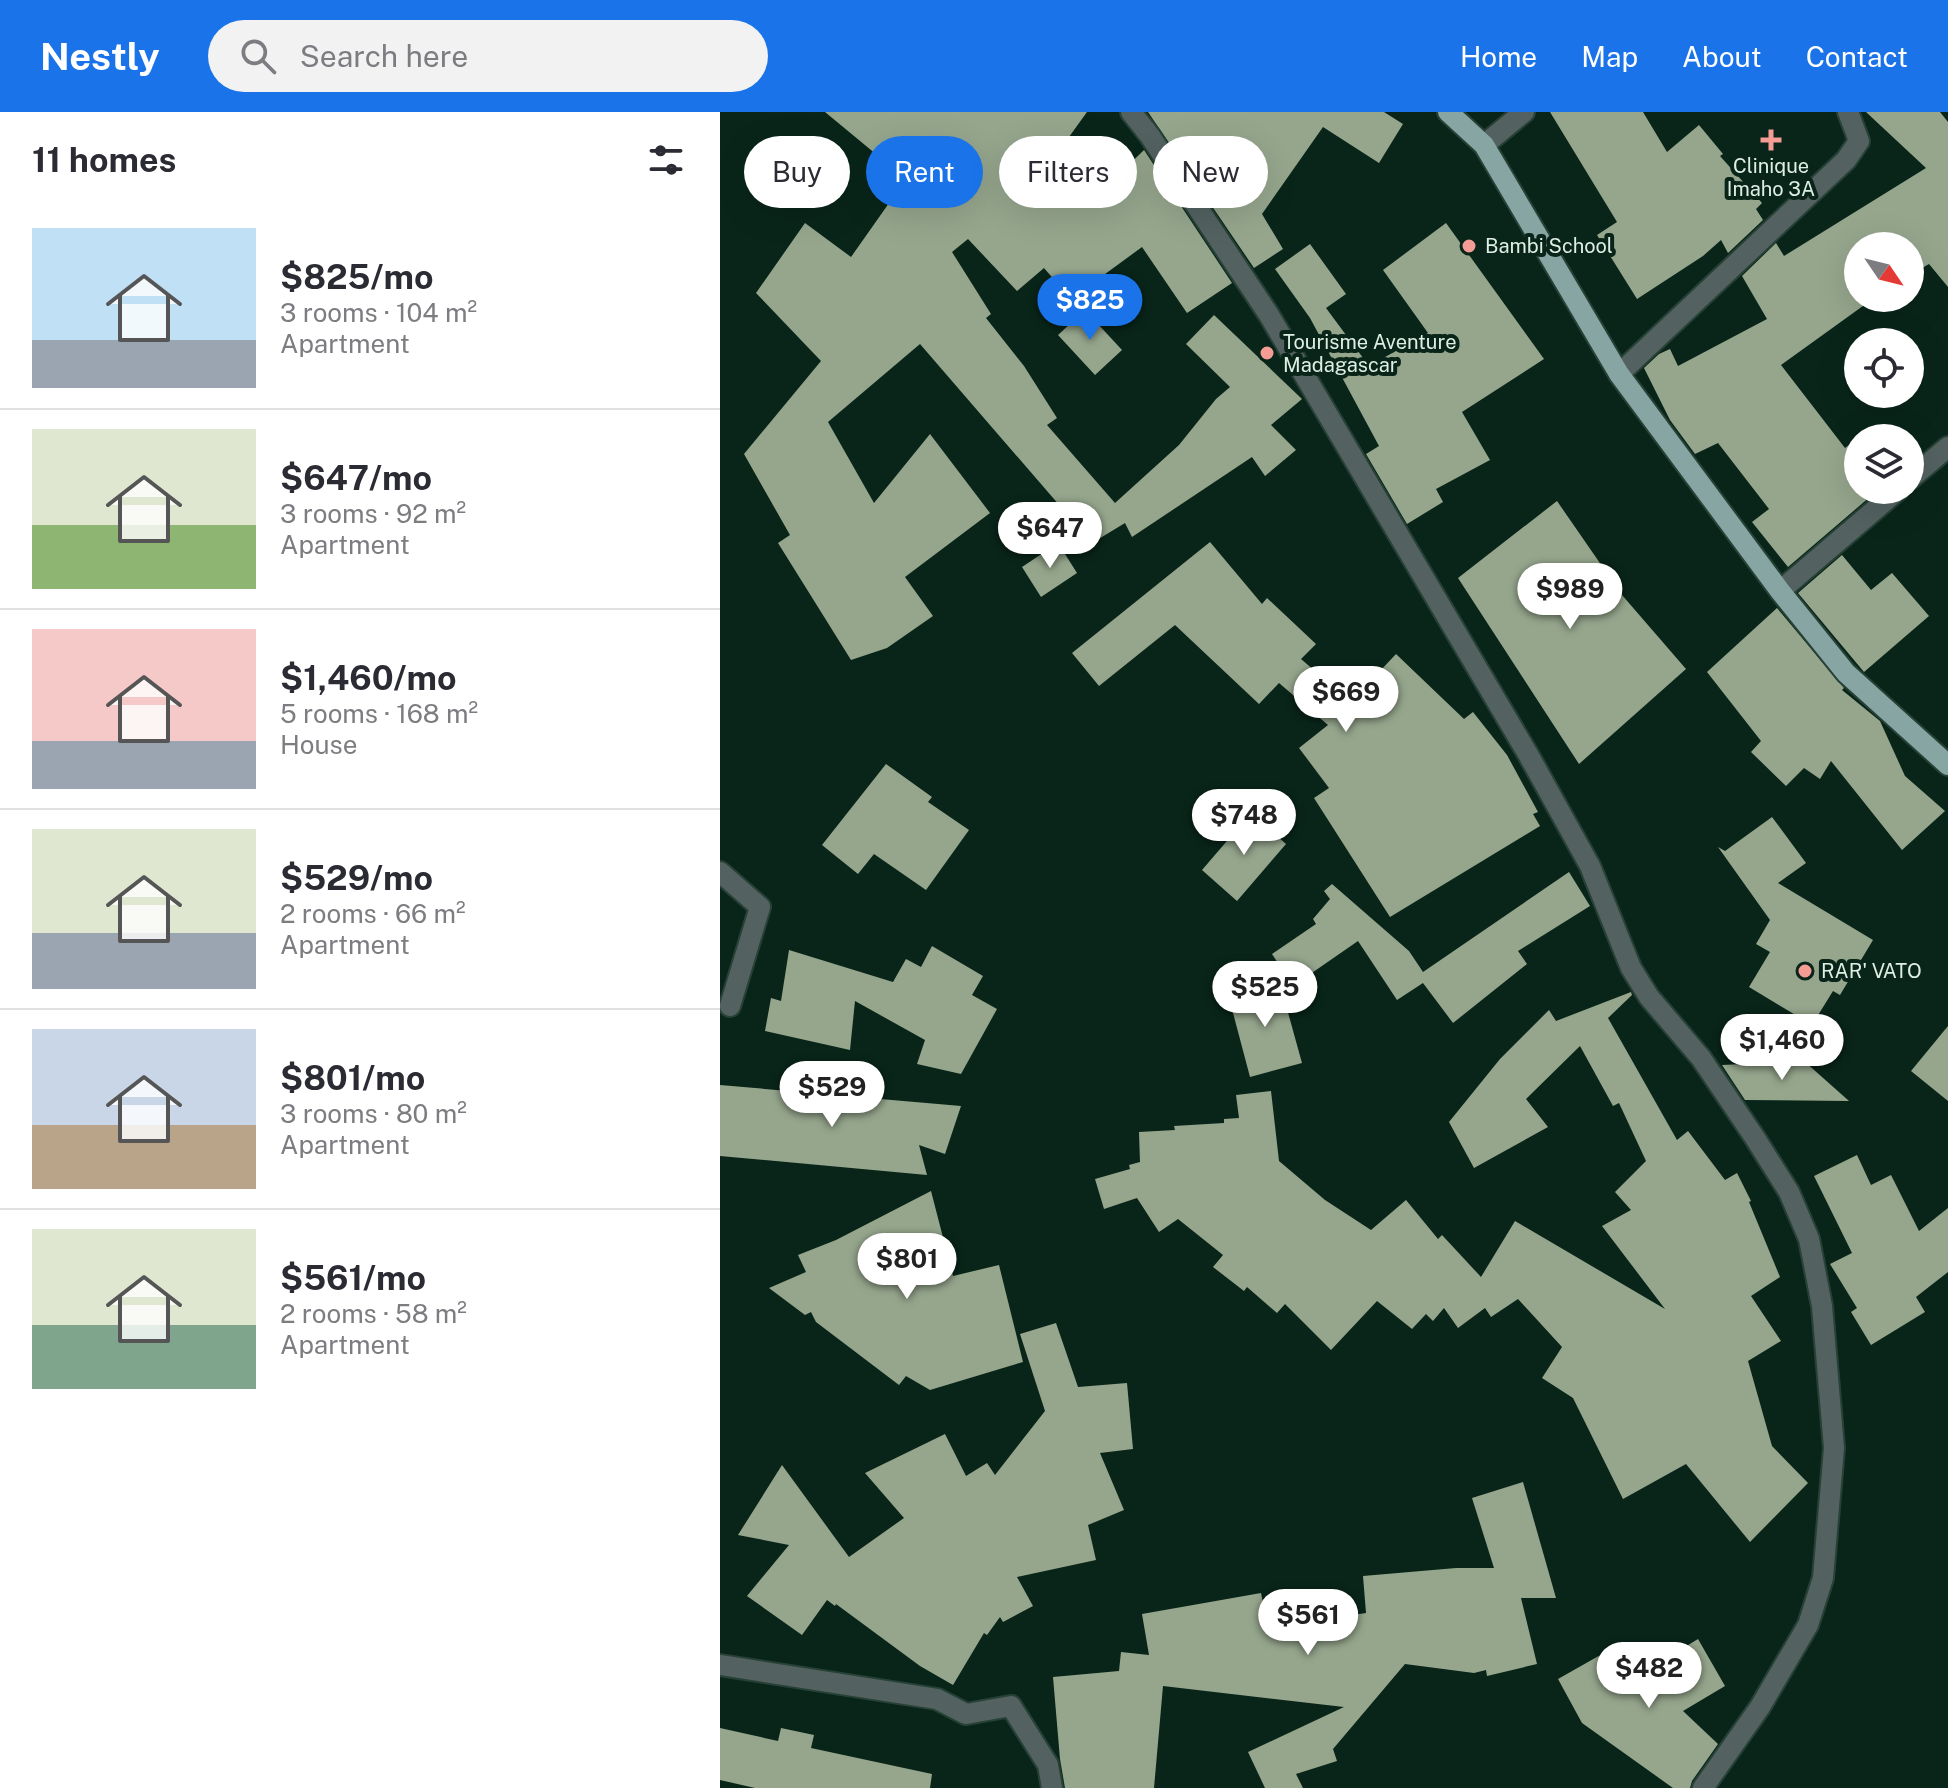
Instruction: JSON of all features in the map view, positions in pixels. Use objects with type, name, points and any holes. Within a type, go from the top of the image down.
[{"type":"main road","points":[[1448,112],[1484,145],[1619,374],[1780,591],[1846,673],[1948,765]]},
{"type":"street","points":[[1131,112],[1269,315],[1590,866],[1631,968],[1649,997],[1701,1058],[1755,1138],[1789,1192],[1809,1239],[1822,1306],[1834,1448],[1823,1578],[1808,1625],[1760,1707],[1703,1788]]},
{"type":"street","points":[[1484,145],[1524,112]]},
{"type":"street","points":[[1619,374],[1846,160],[1859,141],[1848,112]]},
{"type":"street","points":[[1924,467],[1948,447]]},
{"type":"street","points":[[1780,591],[1882,504]]},
{"type":"street","points":[[720,872],[760,907],[730,1006]]},
{"type":"street","points":[[720,1665],[937,1699],[966,1714],[1011,1706],[1048,1765],[1052,1788]]},
{"type":"building","points":[[825,112],[1087,112],[1070,136],[999,136],[999,208],[1137,208],[1137,157],[1144,150],[1153,164],[1153,208],[1182,208],[1232,283],[1187,313],[1142,247],[1071,299],[1044,268],[1017,291],[968,239],[952,252],[991,314],[986,318],[1024,366],[1057,418],[1047,425],[1115,503],[1179,445],[1216,399],[1230,387],[1186,344],[1214,315],[1302,399],[1271,425],[1296,450],[1265,476],[1252,457],[1132,537],[1125,523],[1092,543],[920,344],[828,422],[874,503],[930,434],[990,513],[905,577],[933,616],[887,648],[851,660],[778,543],[790,535],[744,454],[821,361],[756,293],[805,223],[851,257],[886,208],[983,208],[983,136],[866,136],[866,146]]},
{"type":"building","points":[[1148,112],[1384,112],[1403,124],[1379,163],[1323,127],[1268,205],[1268,136],[1164,136]]},
{"type":"building","points":[[1550,112],[1643,112],[1667,152],[1699,125],[1723,154],[1720,156],[1762,203],[1756,209],[1763,220],[1728,253],[1721,240],[1703,256],[1637,299],[1597,235],[1617,222]]},
{"type":"building","points":[[1866,112],[1940,112],[1948,122],[1948,287],[1929,264],[1924,267],[1924,232],[1844,232],[1844,312],[1855,312],[1781,365],[1844,447],[1844,504],[1862,504],[1788,567],[1752,522],[1769,509],[1718,443],[1695,454],[1670,420],[1644,368],[1659,354],[1670,349],[1678,366],[1767,319],[1742,276],[1776,243],[1784,256],[1926,168]]},
{"type":"building","points":[[1213,208],[1266,208],[1262,214],[1283,249],[1254,268]]},
{"type":"building","points":[[1446,223],[1544,359],[1462,412],[1490,460],[1436,489],[1443,502],[1407,524],[1366,454],[1379,446],[1310,318],[1275,269],[1310,244],[1346,294],[1326,308],[1369,366],[1428,333],[1383,270]]},
{"type":"building","points":[[1085,310],[1122,350],[1095,375],[1058,335]]},
{"type":"building","points":[[1557,501],[1622,595],[1686,669],[1579,764],[1458,578]]},
{"type":"building","points":[[1210,542],[1262,604],[1267,598],[1316,644],[1301,659],[1351,702],[1396,654],[1464,719],[1473,712],[1507,755],[1538,812],[1533,814],[1540,826],[1390,917],[1314,798],[1329,788],[1299,748],[1328,725],[1279,683],[1259,704],[1175,625],[1099,686],[1072,653]]},
{"type":"building","points":[[1058,543],[1077,573],[1041,597],[1022,567]]},
{"type":"building","points":[[1842,555],[1871,590],[1892,573],[1929,616],[1864,672],[1798,593]]},
{"type":"building","points":[[1777,608],[1844,688],[1842,690],[1880,721],[1905,776],[1945,811],[1902,850],[1831,761],[1820,779],[1804,768],[1786,786],[1751,752],[1761,741],[1707,672]]},
{"type":"building","points":[[886,764],[932,797],[928,802],[969,830],[926,890],[874,854],[858,874],[822,845]]},
{"type":"building","points":[[1251,813],[1286,844],[1237,901],[1202,870]]},
{"type":"building","points":[[1772,817],[1806,863],[1778,883],[1873,940],[1840,995],[1833,991],[1812,1025],[1749,987],[1770,952],[1756,944],[1770,920],[1718,847],[1725,851]]},
{"type":"building","points":[[1569,872],[1590,906],[1518,951],[1527,964],[1453,1023],[1423,983],[1397,1000],[1358,941],[1293,986],[1272,954],[1316,924],[1313,919],[1330,899],[1324,891],[1332,884],[1409,951],[1423,972]]},
{"type":"building","points":[[932,946],[983,976],[972,995],[997,1009],[961,1074],[917,1064],[925,1040],[855,1001],[850,1050],[765,1031],[771,998],[781,1001],[789,950],[893,982],[906,959],[921,967]]},
{"type":"building","points":[[1279,980],[1302,1063],[1250,1077],[1228,994]]},
{"type":"building","points":[[1631,992],[1632,995],[1608,1018],[1677,1140],[1688,1131],[1725,1180],[1737,1173],[1780,1277],[1751,1296],[1781,1341],[1748,1361],[1772,1446],[1808,1483],[1750,1542],[1686,1464],[1623,1499],[1573,1398],[1542,1378],[1562,1347],[1518,1299],[1491,1317],[1485,1308],[1458,1328],[1444,1308],[1433,1321],[1426,1314],[1412,1329],[1377,1301],[1331,1350],[1285,1304],[1277,1313],[1247,1287],[1244,1291],[1213,1267],[1223,1255],[1178,1219],[1159,1232],[1137,1198],[1104,1209],[1095,1179],[1130,1169],[1129,1165],[1140,1162],[1139,1132],[1224,1123],[1224,1119],[1239,1118],[1236,1095],[1271,1091],[1279,1161],[1325,1200],[1371,1230],[1406,1200],[1438,1239],[1442,1235],[1481,1277],[1515,1221],[1665,1309],[1602,1226],[1631,1210],[1615,1192],[1646,1161],[1619,1103],[1613,1106],[1580,1046],[1526,1099],[1548,1127],[1474,1168],[1449,1122],[1500,1059],[1549,1010],[1556,1021]]},
{"type":"building","points":[[1948,1026],[1948,1101],[1911,1071]]},
{"type":"building","points":[[1804,1061],[1849,1101],[1745,1100],[1722,1065]]},
{"type":"building","points":[[720,1085],[961,1106],[945,1154],[919,1145],[927,1175],[720,1156]]},
{"type":"building","points":[[1857,1155],[1871,1185],[1891,1175],[1919,1231],[1948,1208],[1948,1272],[1916,1297],[1925,1312],[1871,1345],[1851,1312],[1857,1308],[1830,1264],[1852,1253],[1814,1176]]},
{"type":"building","points":[[931,1191],[953,1276],[999,1265],[1023,1362],[930,1390],[906,1376],[899,1385],[816,1322],[811,1312],[805,1315],[769,1288],[806,1272],[798,1255],[836,1240]]},
{"type":"building","points":[[1056,1323],[1078,1387],[1127,1383],[1133,1449],[1100,1453],[1124,1510],[1088,1525],[1096,1560],[1017,1577],[1033,1606],[1003,1622],[1000,1617],[987,1635],[984,1633],[953,1685],[920,1666],[827,1600],[802,1635],[747,1596],[789,1545],[738,1535],[782,1465],[849,1557],[904,1518],[865,1473],[945,1434],[966,1476],[987,1463],[995,1475],[1045,1411],[1020,1334]]},
{"type":"building","points":[[1523,1482],[1556,1598],[1521,1598],[1537,1664],[1487,1676],[1486,1670],[1474,1673],[1405,1664],[1333,1749],[1337,1761],[1296,1774],[1303,1788],[1265,1788],[1248,1752],[1344,1707],[1163,1686],[1154,1788],[1065,1788],[1053,1677],[1119,1671],[1121,1652],[1149,1655],[1142,1614],[1261,1593],[1268,1628],[1366,1613],[1363,1576],[1494,1568],[1472,1498]]},
{"type":"building","points":[[1698,1639],[1725,1686],[1683,1711],[1718,1744],[1690,1788],[1673,1788],[1582,1723],[1558,1679],[1611,1649],[1629,1681]]},
{"type":"building","points":[[720,1728],[778,1741],[781,1728],[814,1735],[811,1748],[932,1774],[930,1788],[755,1788],[720,1780]]},
{"type":"place","name":"Clinique Imaho 3A","points":[[1771,140]]},
{"type":"place","name":"Bambi School","points":[[1469,246]]},
{"type":"place","name":"Tourisme Aventure Madagascar","points":[[1267,353]]},
{"type":"place","name":"RAR' VATO","points":[[1805,971]]}]
